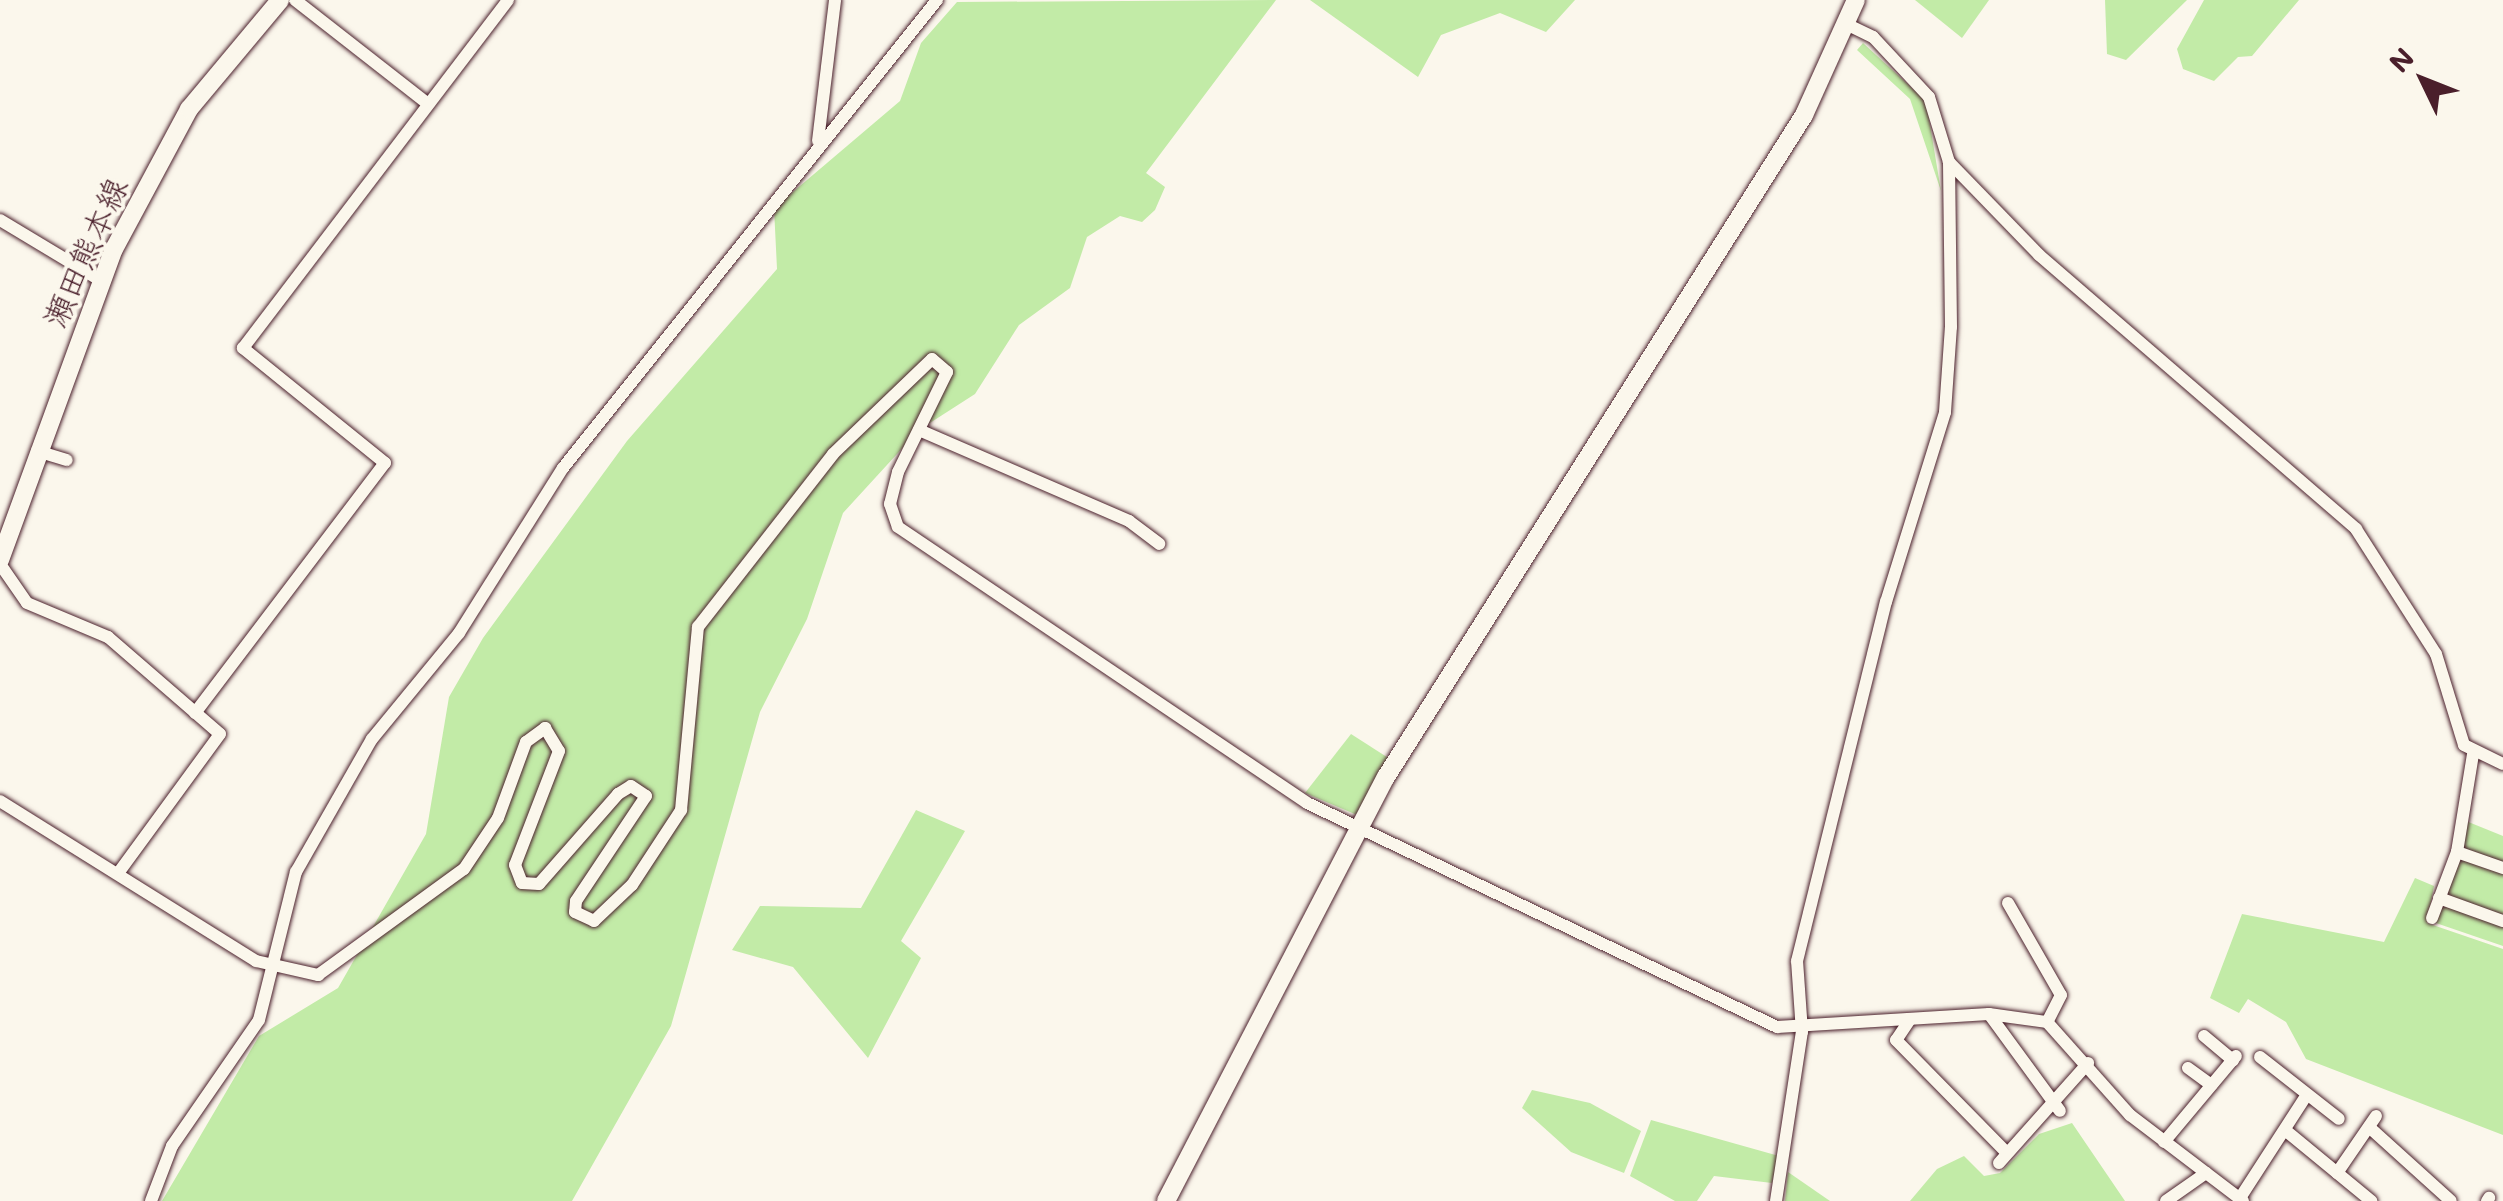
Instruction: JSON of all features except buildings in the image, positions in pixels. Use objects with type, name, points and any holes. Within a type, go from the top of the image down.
[{"type":"street","name":"瀬田熊本線","points":[[0,562],[100,280],[190,109],[280,0]]},
{"type":"street","points":[[295,0],[428,104]]},
{"type":"street","points":[[195,713],[385,462],[243,348],[508,0]]},
{"type":"street","points":[[818,144],[835,0]]},
{"type":"street","points":[[150,1201],[172,1146],[259,1020],[296,872],[372,739],[459,634],[563,468],[936,0]]},
{"type":"street","points":[[1166,1201],[1359,832],[1850,26],[1856,0]]},
{"type":"street","points":[[1776,1201],[1802,1032],[1797,961],[1810,900],[1946,412],[1949,162],[1929,97],[1873,37],[1850,26]]},
{"type":"street","points":[[1949,162],[2039,256],[2356,529],[2418,620],[2473,754],[2457,852],[2432,918]]},
{"type":"street","points":[[0,220],[100,280]]},
{"type":"street","points":[[0,801],[273,968],[298,977],[337,966],[464,870],[498,818],[526,742],[545,728],[559,751],[516,876],[539,884],[618,794],[641,788],[640,815],[576,901],[583,921],[609,914],[681,810],[698,627],[833,454],[932,359],[946,372],[890,504],[898,527],[924,552],[1359,832],[1517,898],[1744,1015],[1802,1032],[1989,1014],[2047,1022],[2164,1142],[2241,1199],[2304,1098]]},
{"type":"street","points":[[919,430],[1129,521],[1159,544]]},
{"type":"street","points":[[37,451],[67,460]]},
{"type":"street","points":[[0,562],[27,603],[108,638],[220,734],[119,872]]},
{"type":"street","points":[[2473,754],[2503,764]]},
{"type":"street","points":[[2457,852],[2503,868]]},
{"type":"street","points":[[2439,898],[2503,921]]},
{"type":"street","points":[[2008,903],[2061,995],[2047,1022]]},
{"type":"street","points":[[1989,1014],[2055,1106]]},
{"type":"street","points":[[1909,1021],[1896,1040],[2003,1158],[2055,1106],[2088,1063]]},
{"type":"street","points":[[2164,1142],[2235,1058],[2204,1036]]},
{"type":"street","points":[[2260,1058],[2304,1098],[2339,1119]]},
{"type":"street","points":[[2188,1068],[2212,1085]]},
{"type":"street","points":[[2337,1173],[2372,1121],[2451,1201]]},
{"type":"street","points":[[2285,1130],[2371,1201]]},
{"type":"street","points":[[2166,1201],[2206,1173]]},
{"type":"green space","points":[[1276,0],[1146,173],[1165,187],[1155,210],[1142,222],[1120,216],[1087,237],[1070,288],[1019,325],[975,394],[919,430],[843,513],[807,619],[760,712],[671,1026],[572,1201],[162,1201],[259,1036],[338,988],[426,834],[449,697],[483,638],[627,441],[777,269],[774,208],[900,101],[921,43],[957,2]]},
{"type":"green space","points":[[1310,0],[1575,0],[1546,32],[1500,13],[1441,35],[1418,77]]},
{"type":"green space","points":[[1915,0],[1989,0],[1962,38]]},
{"type":"green space","points":[[2105,0],[2187,0],[2126,60],[2107,54]]},
{"type":"green space","points":[[2204,0],[2299,0],[2252,56],[2238,57],[2214,81],[2183,69],[2177,49]]},
{"type":"green space","points":[[1863,43],[1926,101],[1941,191],[1910,99],[1857,50]]},
{"type":"green space","points":[[1351,734],[1390,759],[1357,815],[1305,793]]},
{"type":"green space","points":[[916,810],[965,831],[901,941],[921,958],[868,1058],[793,967],[732,950],[760,906],[861,908]]},
{"type":"green space","points":[[2466,821],[2503,836],[2503,946],[2433,922]]},
{"type":"green space","points":[[2415,878],[2434,886],[2427,923],[2503,949],[2503,1135],[2306,1059],[2286,1022],[2248,999],[2239,1013],[2210,998],[2242,914],[2384,942]]},
{"type":"green space","points":[[1532,1090],[1590,1103],[1641,1131],[1624,1173],[1571,1152],[1522,1108]]},
{"type":"green space","points":[[1651,1120],[1779,1156],[1772,1183],[1714,1176],[1697,1201],[1675,1201],[1630,1176]]},
{"type":"green space","points":[[2072,1123],[2125,1201],[1910,1201],[1937,1169],[1964,1156],[1984,1176],[2000,1173],[2039,1134]]},
{"type":"green space","points":[[1788,1172],[1830,1201],[1785,1201]]}]
